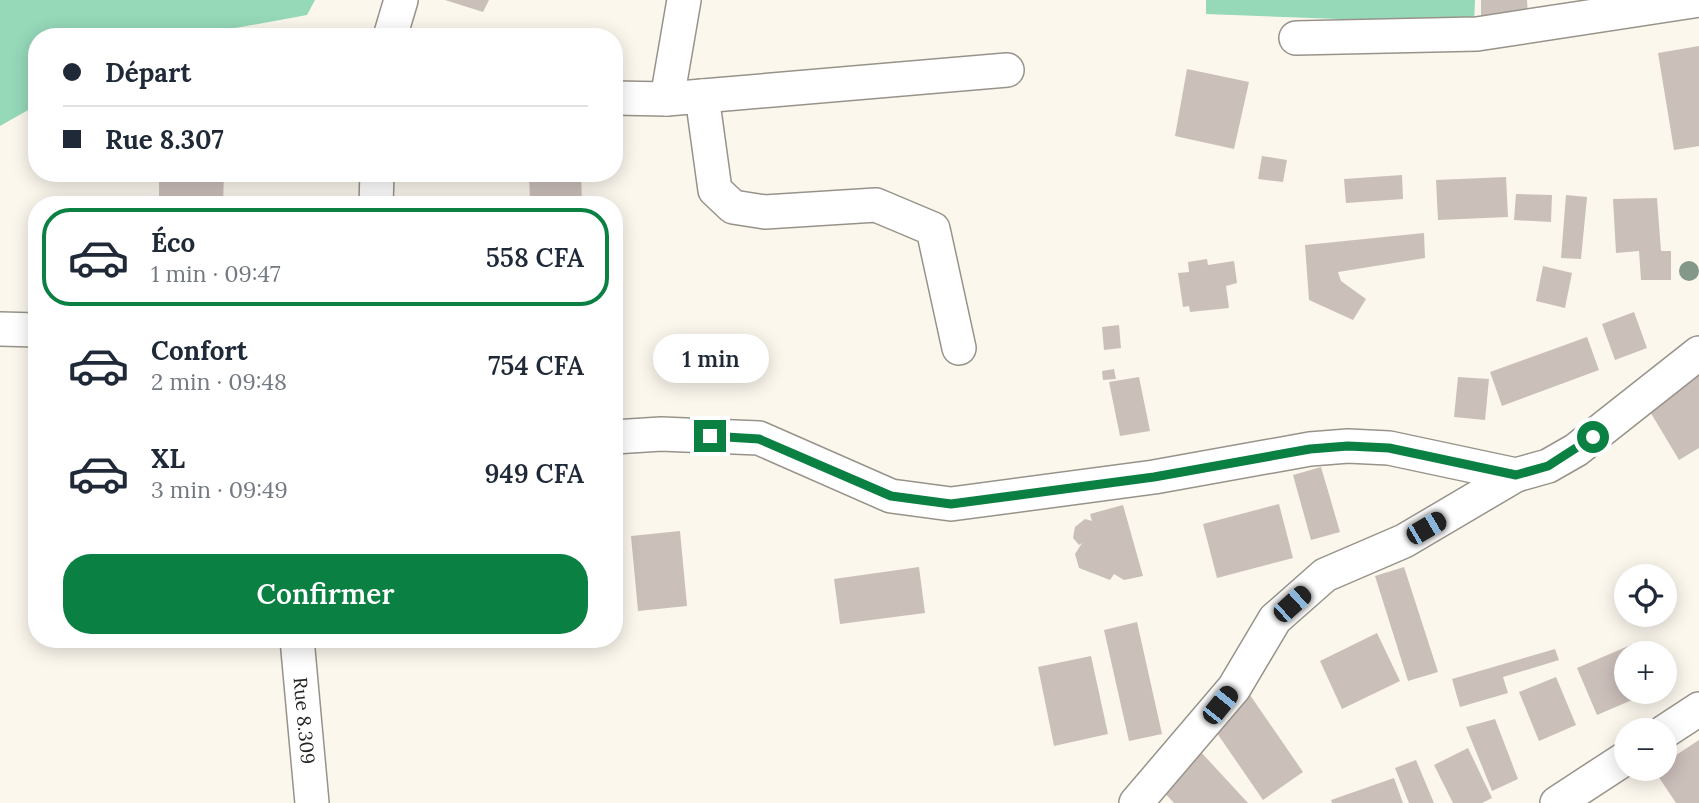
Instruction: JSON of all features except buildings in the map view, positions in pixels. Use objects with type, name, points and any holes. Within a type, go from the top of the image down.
[{"type":"street","points":[[393,28],[401,0]]},
{"type":"street","points":[[667,99],[684,0]]},
{"type":"street","points":[[1296,38],[1476,34],[1699,1]]},
{"type":"street","points":[[623,98],[667,99],[1007,70]]},
{"type":"street","points":[[702,96],[715,190],[733,206],[765,212],[876,205],[933,229],[958,348]]},
{"type":"street","points":[[0,330],[28,330]]},
{"type":"street","points":[[1136,803],[1234,688],[1275,619],[1325,575],[1404,541],[1516,475],[1548,466],[1576,450],[1699,353]]},
{"type":"street","points":[[623,437],[661,435],[759,439],[891,496],[951,504],[1154,477],[1310,449],[1348,446],[1389,448],[1516,475]]},
{"type":"street","name":"Rue 8.309","points":[[298,648],[312,803]]},
{"type":"street","points":[[1677,723],[1699,709]]},
{"type":"street","points":[[1557,803],[1614,766]]},
{"type":"green space","points":[[0,0],[315,0],[307,15],[236,28],[28,28],[28,110],[0,126]]},
{"type":"green space","points":[[1206,0],[1475,0],[1474,24],[1206,14]]},
{"type":"route","points":[[710,436],[759,439],[891,496],[951,504],[1154,477],[1310,449],[1348,446],[1389,448],[1482,470],[1516,475],[1548,466],[1593,437]]}]
